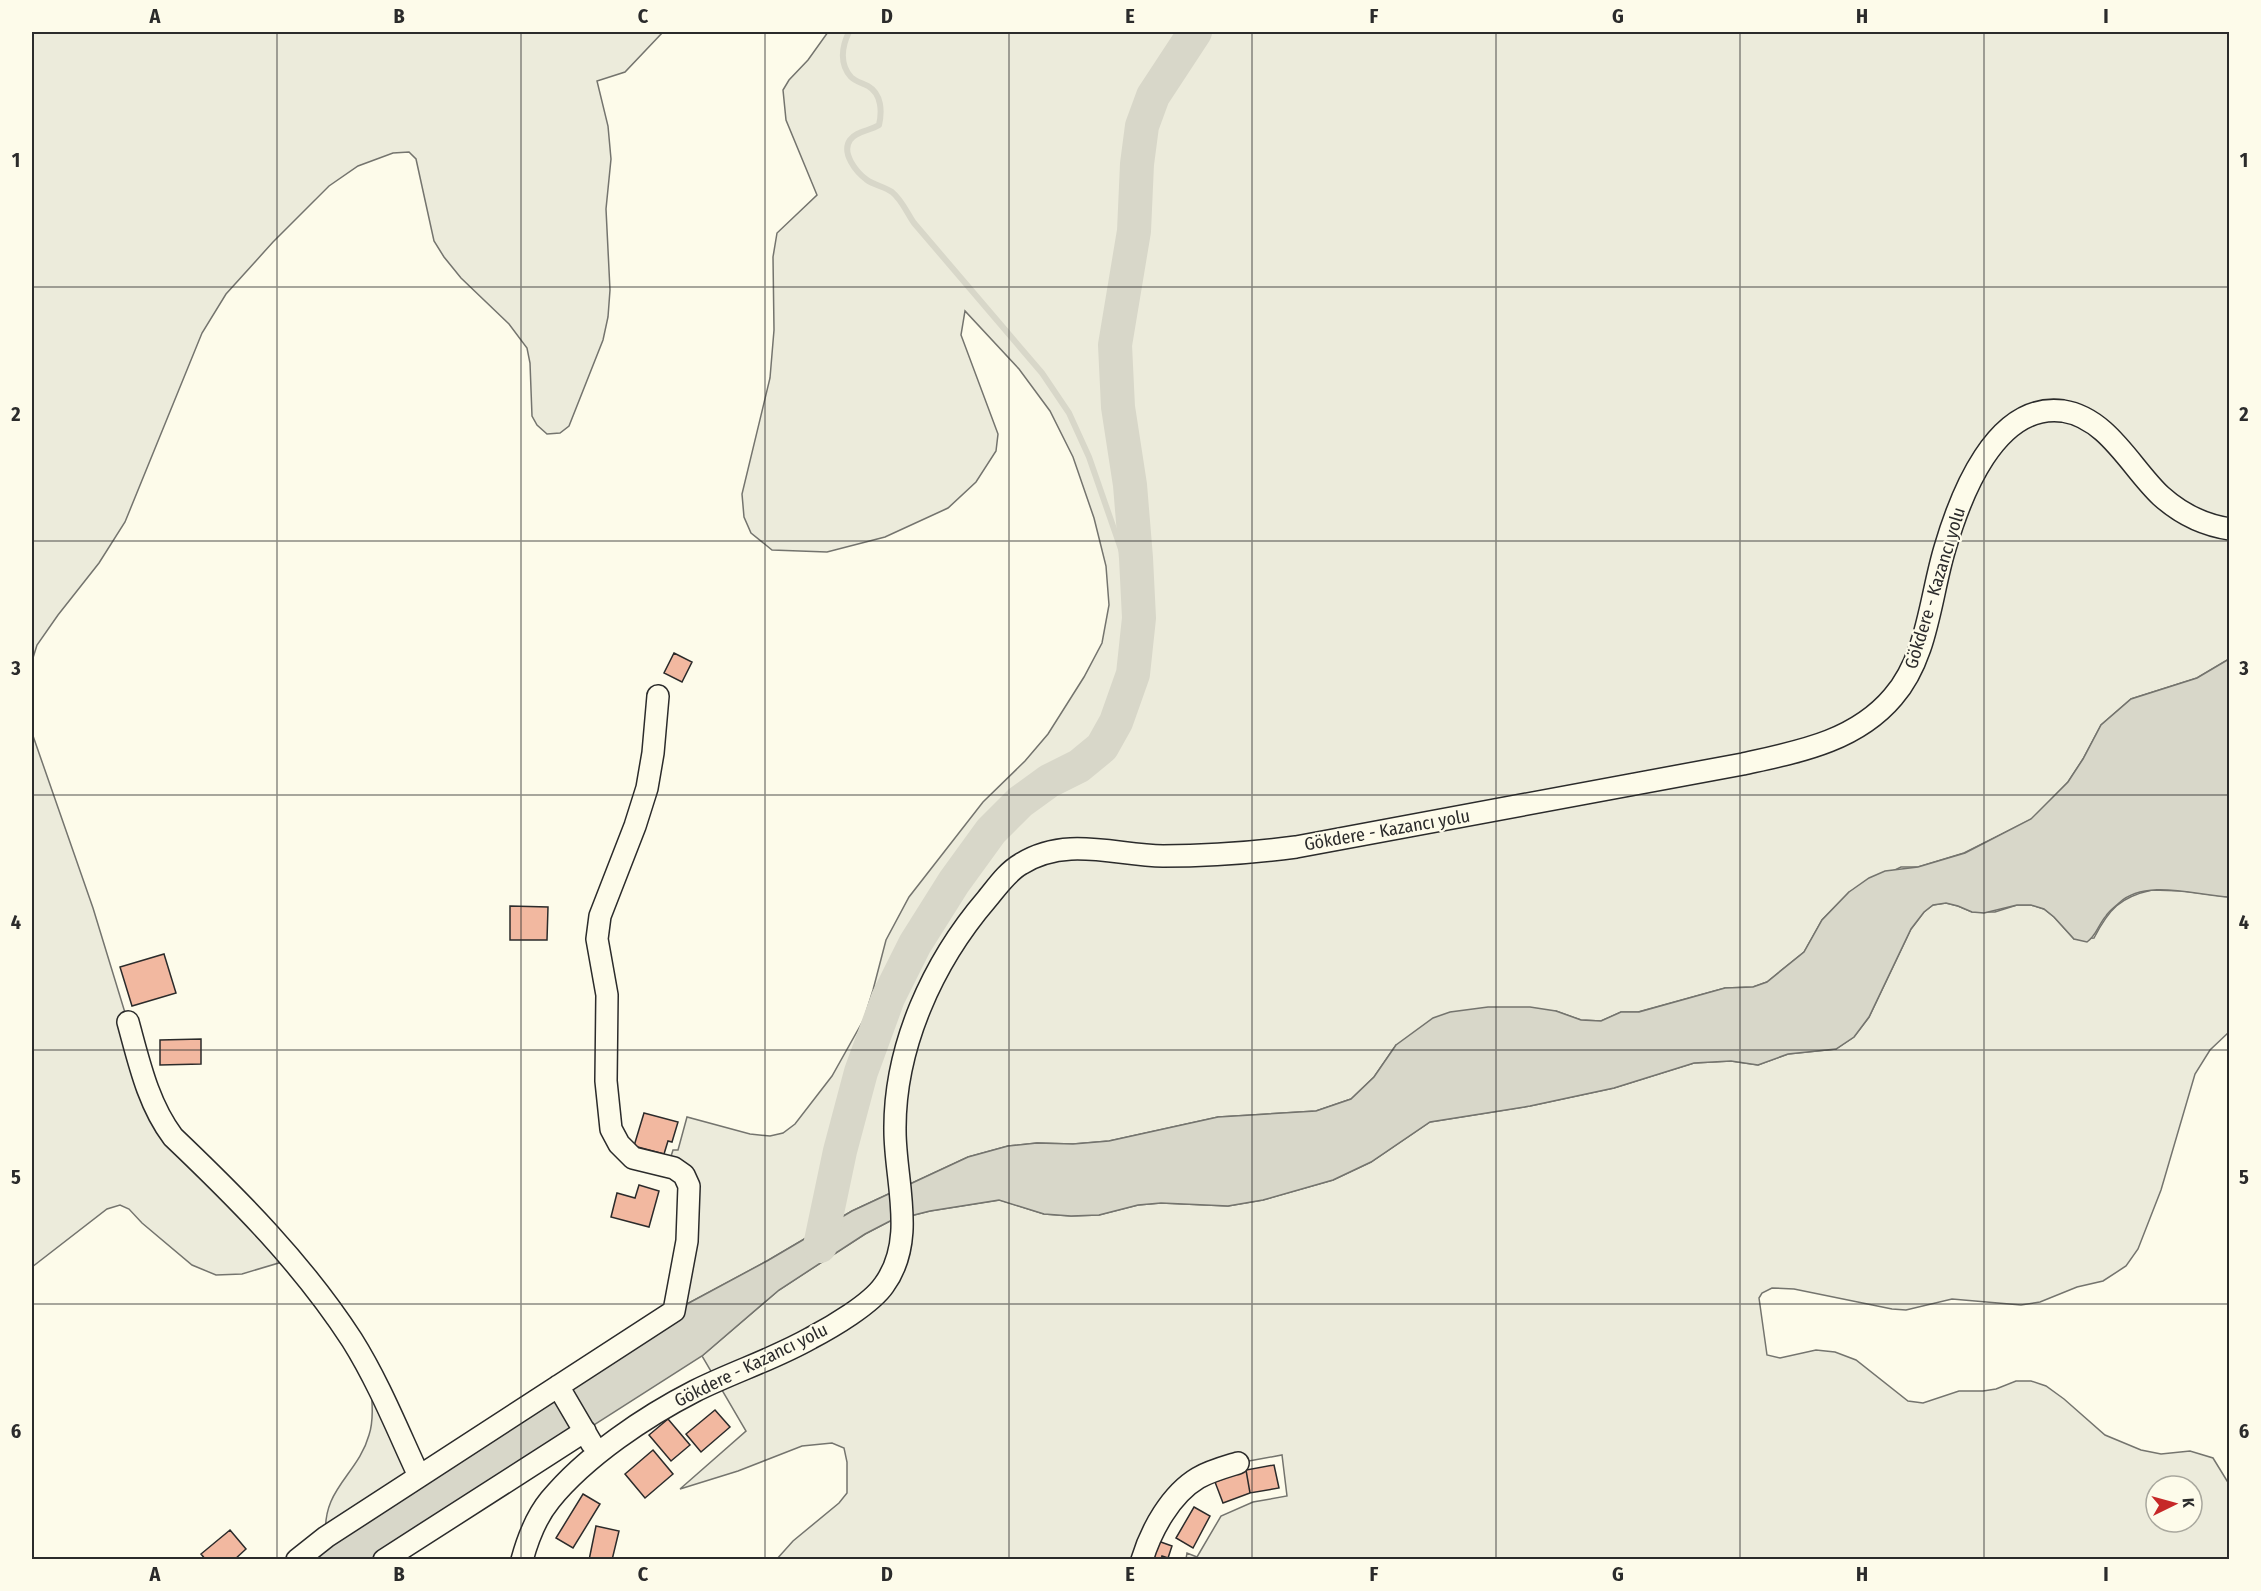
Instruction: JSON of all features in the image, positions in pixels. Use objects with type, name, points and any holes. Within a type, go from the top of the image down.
[{"type":"street","name":"Gökdere - Kazancı yolu","points":[[522,1560],[532,1531],[551,1499],[599,1455],[658,1412],[696,1391],[790,1350],[817,1335],[860,1307],[884,1286],[897,1260],[902,1241],[895,1106],[909,1039],[923,1001],[951,947],[978,909],[1019,865],[1040,855],[1078,848],[1158,856],[1203,856],[1244,854],[1296,847],[1743,764],[1798,752],[1834,740],[1858,728],[1877,714],[1894,696],[1910,673],[1922,640],[1944,549],[1957,511],[1973,476],[2003,434],[2017,422],[2032,414],[2064,411],[2095,425],[2111,438],[2162,496],[2176,507],[2208,526],[2229,529]]},
{"type":"street","points":[[297,1560],[326,1537],[419,1476],[562,1391],[674,1311],[687,1241],[689,1186],[684,1174],[674,1168],[633,1158],[619,1144],[611,1129],[606,1081],[607,995],[597,939],[600,916],[635,826],[647,788],[658,696]]},
{"type":"street","points":[[128,1022],[152,1101],[162,1123],[173,1137],[274,1238],[314,1287],[357,1349],[378,1387],[419,1476]]},
{"type":"street","points":[[562,1391],[599,1455]]},
{"type":"street","points":[[384,1560],[406,1554],[582,1426]]},
{"type":"street","points":[[1142,1560],[1170,1504],[1183,1489],[1198,1478],[1238,1463]]},
{"type":"shaded area","points":[[32,32],[663,32],[625,72],[597,81],[608,126],[611,159],[606,209],[610,290],[608,317],[603,340],[569,426],[560,433],[547,434],[537,425],[532,416],[530,363],[527,348],[509,324],[461,278],[434,241],[416,159],[409,152],[393,153],[358,166],[329,186],[273,242],[226,294],[202,333],[125,522],[99,563],[37,645],[32,661]]},
{"type":"shaded area","points":[[828,32],[2229,32],[2229,659],[2197,678],[2131,699],[2101,725],[2068,782],[2032,819],[1964,853],[1918,867],[1901,867],[1849,892],[1822,920],[1804,952],[1767,982],[1753,987],[1725,988],[1638,1012],[1621,1012],[1601,1021],[1581,1020],[1556,1011],[1396,1045],[1374,1077],[1351,1099],[1316,1111],[1218,1117],[1109,1141],[1008,1146],[968,1157],[852,1211],[767,1261],[674,1311],[689,1186],[668,1166],[673,1150],[678,1150],[687,1117],[750,1134],[770,1136],[783,1133],[795,1124],[832,1076],[864,1019],[886,940],[909,897],[983,802],[1025,761],[1048,734],[1084,677],[1102,643],[1109,605],[1106,566],[1094,518],[1073,457],[1050,411],[1019,369],[965,311],[961,335],[998,434],[996,451],[976,482],[948,508],[885,537],[827,552],[772,550],[751,533],[744,517],[742,494],[770,378],[774,330],[773,257],[777,233],[817,195],[786,120],[783,90]]},
{"type":"shaded area","points":[[2229,659],[2229,897],[2172,890],[2143,891],[2130,896],[2112,909],[2087,942],[2074,939],[2044,909],[2031,905],[2017,905],[1984,913],[1972,912],[1946,903],[1933,905],[1924,912],[1911,929],[1869,1017],[1854,1037],[1836,1049],[1788,1054],[1758,1065],[1731,1061],[1694,1063],[1614,1088],[1530,1106],[1430,1122],[1371,1162],[1333,1180],[1263,1200],[1228,1206],[1161,1203],[1138,1205],[1099,1215],[1071,1216],[1044,1214],[999,1200],[930,1211],[890,1221],[865,1234],[779,1290],[702,1356],[384,1559],[297,1560],[674,1311],[767,1261],[852,1211],[968,1157],[1008,1146],[1109,1141],[1218,1117],[1316,1111],[1351,1099],[1374,1077],[1396,1045],[1433,1018],[1450,1012],[1488,1007],[1530,1007],[1556,1011],[1581,1020],[1601,1021],[1621,1012],[1639,1012],[1725,988],[1753,987],[1767,982],[1804,952],[1822,920],[1849,892],[1869,878],[1885,871],[1918,867],[1965,853],[2031,819],[2068,782],[2101,725],[2131,699],[2197,678]]},
{"type":"shaded area","points":[[32,733],[93,908],[152,1101],[292,1259],[242,1274],[216,1275],[192,1265],[142,1223],[129,1209],[120,1205],[107,1209],[32,1267]]},
{"type":"shaded area","points":[[2152,890],[2183,891],[2229,897],[2229,1032],[2210,1050],[2195,1074],[2161,1190],[2138,1249],[2126,1266],[2103,1281],[2077,1287],[2040,1302],[2021,1305],[1952,1299],[1906,1310],[1794,1289],[1772,1288],[1762,1293],[1759,1298],[1767,1355],[1780,1358],[1816,1350],[1835,1352],[1856,1360],[1908,1401],[1923,1403],[1959,1391],[1983,1391],[1996,1389],[2016,1381],[2031,1381],[2046,1386],[2064,1399],[2105,1435],[2141,1450],[2161,1454],[2190,1451],[2213,1458],[2229,1484],[2229,1559],[1186,1559],[1187,1553],[1197,1557],[1221,1516],[1253,1502],[1287,1496],[1282,1455],[1238,1463],[1198,1478],[1142,1559],[776,1560],[793,1541],[839,1503],[847,1493],[847,1462],[844,1448],[832,1443],[802,1446],[738,1471],[680,1489],[746,1431],[702,1356],[779,1290],[865,1234],[890,1221],[930,1211],[1000,1200],[1044,1214],[1071,1216],[1099,1215],[1138,1205],[1161,1203],[1228,1206],[1263,1200],[1333,1180],[1371,1162],[1430,1122],[1530,1106],[1614,1088],[1694,1063],[1731,1061],[1758,1065],[1788,1054],[1836,1049],[1854,1037],[1869,1017],[1911,929],[1924,912],[1933,905],[1946,903],[1972,912],[1995,912],[2017,905],[2031,905],[2044,909],[2074,939],[2094,938],[2111,912],[2132,896]]},
{"type":"shaded area","points":[[370,1374],[419,1476],[326,1537],[329,1506],[364,1449],[371,1428]]},
{"type":"building","points":[[674,653],[692,662],[682,682],[664,673]]},
{"type":"building","points":[[510,906],[548,907],[547,940],[510,940]]},
{"type":"building","points":[[164,954],[176,993],[132,1006],[120,967]]},
{"type":"building","points":[[201,1039],[201,1064],[160,1065],[160,1040]]},
{"type":"building","points":[[644,1113],[678,1122],[672,1142],[668,1141],[664,1154],[634,1146]]},
{"type":"building","points":[[639,1185],[659,1191],[649,1227],[611,1217],[617,1193],[635,1198]]},
{"type":"building","points":[[715,1410],[730,1427],[701,1452],[686,1434]]},
{"type":"building","points":[[668,1419],[690,1445],[671,1461],[649,1435]]},
{"type":"building","points":[[653,1450],[673,1474],[645,1498],[625,1474]]},
{"type":"building","points":[[1274,1465],[1279,1488],[1250,1493],[1246,1470]]},
{"type":"building","points":[[1246,1470],[1250,1493],[1223,1503],[1215,1482]]},
{"type":"building","points":[[583,1494],[600,1504],[573,1548],[556,1538]]},
{"type":"building","points":[[1194,1507],[1210,1516],[1193,1548],[1176,1538]]},
{"type":"building","points":[[596,1526],[619,1531],[612,1560],[589,1560]]},
{"type":"building","points":[[230,1530],[246,1549],[234,1560],[206,1560],[201,1554]]},
{"type":"building","points":[[1158,1541],[1172,1546],[1168,1558],[1162,1556],[1161,1560],[1151,1560]]},
{"type":"waterway","points":[[849,32],[843,49],[843,61],[847,72],[853,79],[873,89],[881,109],[879,125],[850,140],[847,151],[851,162],[867,180],[889,190],[899,199],[914,223],[1042,373],[1069,413],[1089,457],[1122,552],[1139,618]]},
{"type":"waterway","points":[[820,1246],[840,1151],[861,1072],[888,998],[915,944],[954,882],[991,831],[1020,802],[1049,781],[1079,766],[1102,747],[1116,722],[1133,674],[1139,618],[1136,558],[1130,485],[1118,407],[1115,345],[1134,231],[1137,164],[1142,126],[1153,96],[1195,32]]}]
